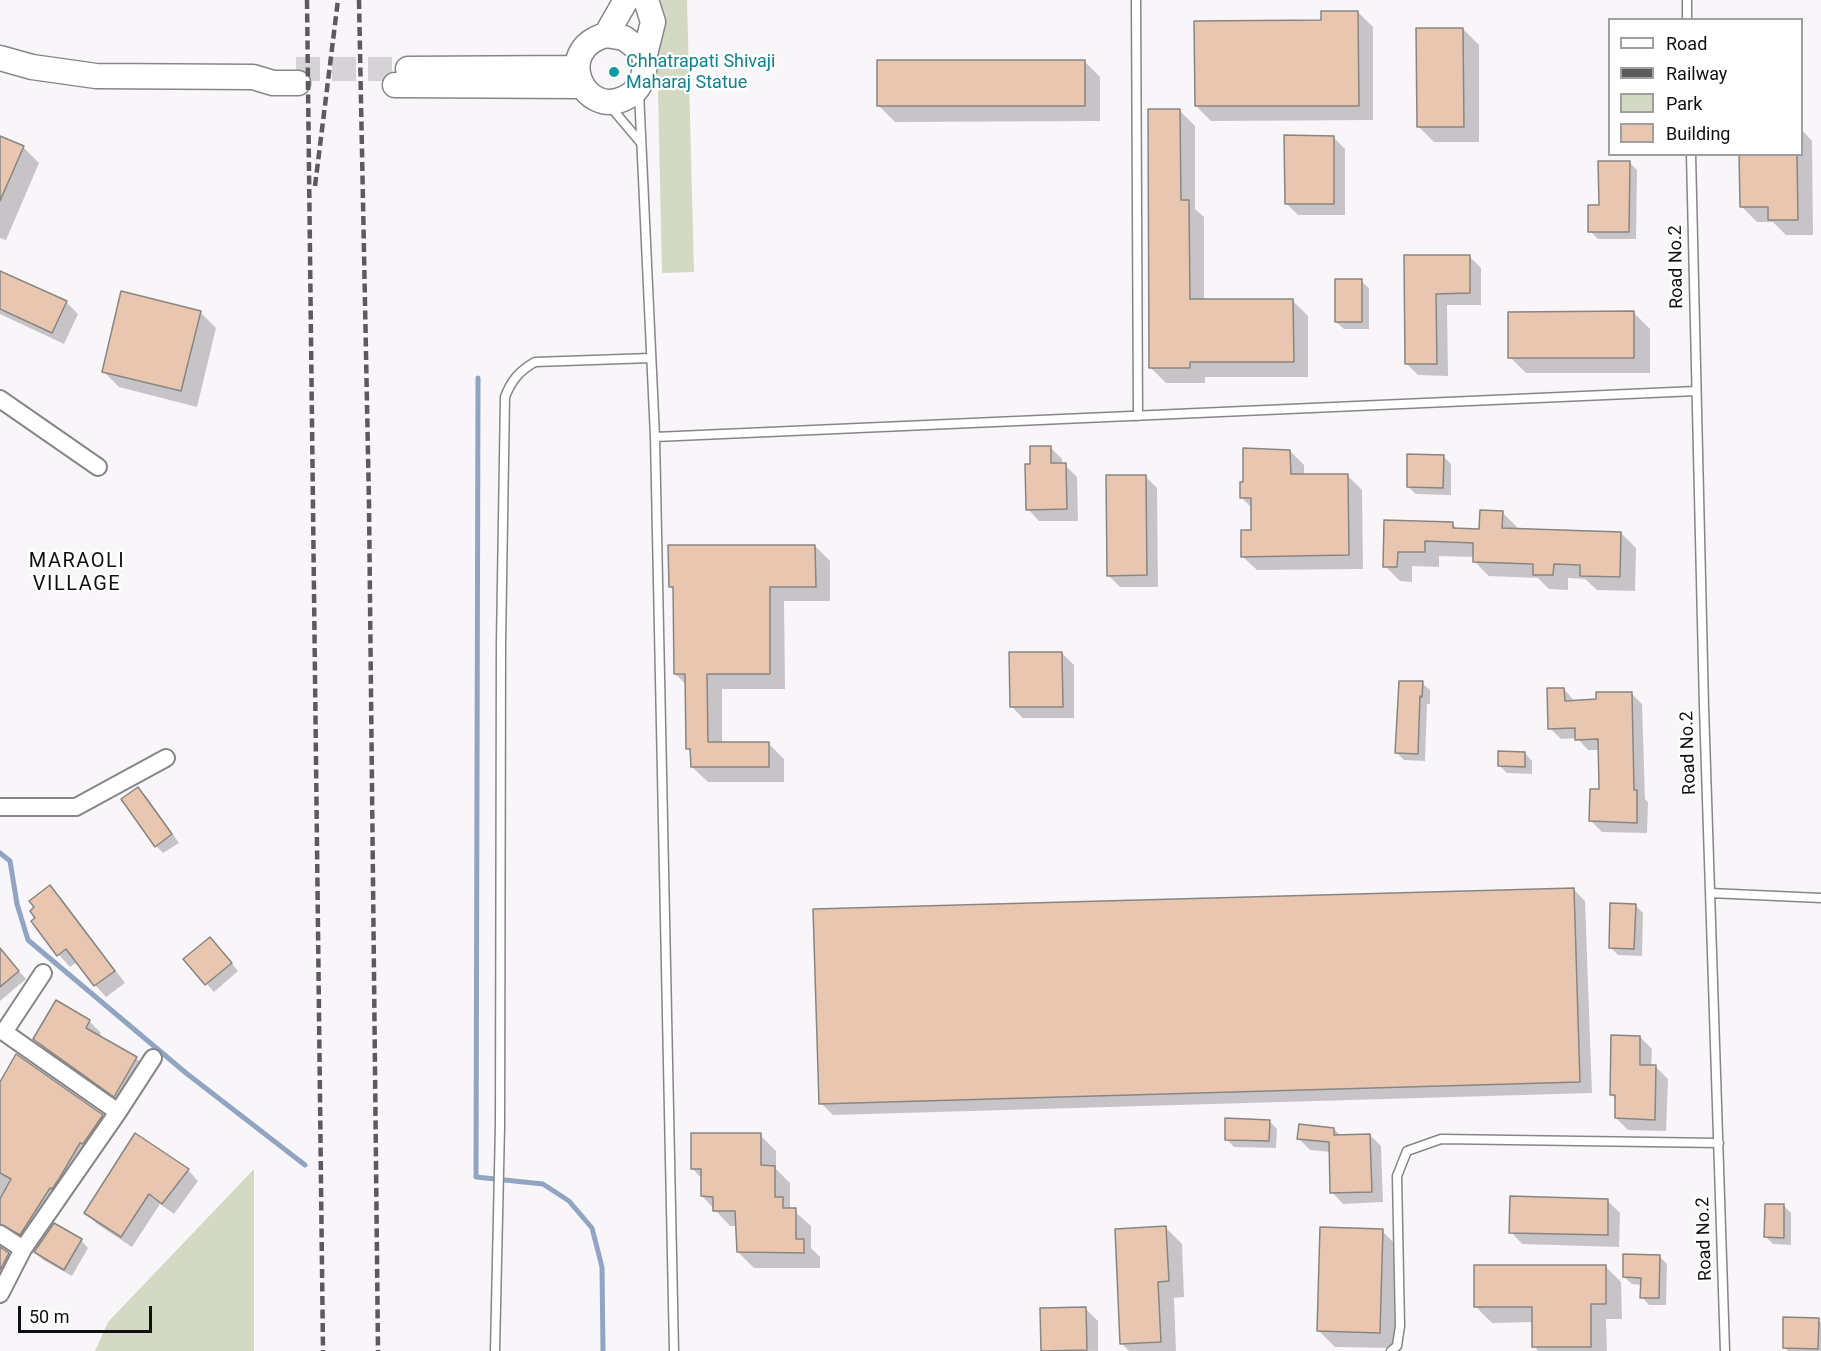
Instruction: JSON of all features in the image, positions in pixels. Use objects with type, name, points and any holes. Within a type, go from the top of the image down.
[{"type":"street","points":[[606,35],[626,0]]},
{"type":"street","points":[[645,54],[624,38],[606,35],[588,42],[582,49],[578,58],[579,77],[588,93],[605,101],[624,99],[639,87],[643,78],[645,54],[653,22],[646,0]]},
{"type":"street","points":[[0,58],[32,67],[96,76],[253,77],[270,70],[297,76]]},
{"type":"street","points":[[394,77],[579,77]]},
{"type":"street","points":[[0,399],[98,467]]},
{"type":"street","points":[[0,807],[76,807],[166,758]]},
{"type":"street","points":[[42,973],[1,1032],[118,1112]]},
{"type":"street","points":[[0,1294],[23,1249],[153,1058]]},
{"type":"street","points":[[0,1234],[23,1249]]},
{"type":"lane","points":[[1136,0],[1138,416]]},
{"type":"lane","points":[[1687,0],[1687,18]]},
{"type":"lane","points":[[639,87],[655,437],[674,1351]]},
{"type":"lane","points":[[605,101],[641,143]]},
{"type":"lane","name":"Road No.2","points":[[1690,156],[1725,1351]]},
{"type":"lane","points":[[495,1351],[499,1171],[501,643],[505,397],[510,383],[522,370],[535,362],[651,358]]},
{"type":"lane","points":[[655,437],[1696,392]]},
{"type":"lane","points":[[1710,893],[1821,898]]},
{"type":"lane","points":[[1391,1351],[1397,1346],[1400,1326],[1397,1176],[1407,1150],[1441,1139],[1719,1143]]},
{"type":"green space","points":[[656,0],[687,0],[694,272],[662,273]]},
{"type":"green space","points":[[254,1169],[254,1351],[95,1351],[108,1322]]},
{"type":"building","points":[[1321,11],[1358,11],[1359,106],[1195,106],[1194,21],[1321,20]]},
{"type":"building","points":[[1416,28],[1463,28],[1464,127],[1417,127]]},
{"type":"building","points":[[877,60],[1085,60],[1085,106],[877,106]]},
{"type":"building","points":[[1148,109],[1180,109],[1181,200],[1189,200],[1190,299],[1293,299],[1294,362],[1190,362],[1190,368],[1149,368]]},
{"type":"building","points":[[1284,135],[1334,136],[1334,204],[1285,204]]},
{"type":"building","points":[[0,136],[24,146],[0,201]]},
{"type":"building","points":[[1739,156],[1797,156],[1798,220],[1768,220],[1768,207],[1740,207]]},
{"type":"building","points":[[1598,161],[1630,161],[1629,232],[1588,232],[1588,205],[1599,205]]},
{"type":"building","points":[[1404,255],[1470,255],[1470,293],[1436,294],[1437,364],[1405,364]]},
{"type":"building","points":[[0,271],[67,301],[52,333],[0,309]]},
{"type":"building","points":[[1335,279],[1362,279],[1362,322],[1335,322]]},
{"type":"building","points":[[121,291],[201,311],[181,391],[102,372]]},
{"type":"building","points":[[1634,311],[1634,358],[1508,358],[1508,312]]},
{"type":"building","points":[[1030,446],[1051,446],[1051,463],[1066,463],[1067,509],[1026,510],[1025,464],[1030,464]]},
{"type":"building","points":[[1243,448],[1290,450],[1291,474],[1348,474],[1349,555],[1241,557],[1241,530],[1251,530],[1251,498],[1240,498],[1240,482],[1243,482]]},
{"type":"building","points":[[1407,454],[1444,455],[1443,488],[1407,487]]},
{"type":"building","points":[[1106,475],[1146,475],[1147,575],[1107,576]]},
{"type":"building","points":[[1480,510],[1503,511],[1502,528],[1621,532],[1620,577],[1580,576],[1580,565],[1554,564],[1553,575],[1533,575],[1533,564],[1473,562],[1473,543],[1425,541],[1425,552],[1398,552],[1397,567],[1383,567],[1384,520],[1453,522],[1453,528],[1479,529]]},
{"type":"building","points":[[668,545],[815,545],[816,587],[770,587],[770,674],[707,674],[708,742],[769,742],[769,767],[691,767],[690,749],[686,749],[685,674],[674,674],[673,587],[669,587]]},
{"type":"building","points":[[1009,652],[1062,652],[1063,707],[1010,707]]},
{"type":"building","points":[[1399,681],[1423,681],[1422,697],[1420,696],[1418,754],[1395,753]]},
{"type":"building","points":[[1547,688],[1564,688],[1565,701],[1596,699],[1596,692],[1632,692],[1637,823],[1589,821],[1590,789],[1599,789],[1598,739],[1575,740],[1575,728],[1548,729]]},
{"type":"building","points":[[1498,751],[1525,752],[1525,767],[1498,766]]},
{"type":"building","points":[[138,787],[172,834],[155,847],[121,799]]},
{"type":"building","points":[[50,885],[115,971],[94,986],[66,949],[57,956],[31,921],[35,918],[30,911],[34,907],[29,901]]},
{"type":"building","points":[[1574,888],[1580,1082],[819,1104],[813,909]]},
{"type":"building","points":[[1610,903],[1636,904],[1634,949],[1609,948]]},
{"type":"building","points":[[210,937],[232,963],[205,985],[183,959]]},
{"type":"building","points":[[0,948],[19,971],[0,987]]},
{"type":"building","points":[[56,1000],[90,1020],[86,1028],[137,1057],[114,1097],[33,1039]]},
{"type":"building","points":[[1611,1035],[1640,1036],[1640,1065],[1656,1065],[1655,1120],[1615,1118],[1615,1095],[1610,1095]]},
{"type":"building","points":[[16,1054],[103,1115],[83,1144],[80,1143],[59,1179],[52,1189],[50,1188],[20,1235],[0,1224],[0,1199],[11,1179],[0,1173],[0,1082]]},
{"type":"building","points":[[1225,1118],[1270,1120],[1269,1141],[1225,1140]]},
{"type":"building","points":[[1299,1124],[1334,1128],[1334,1135],[1370,1134],[1372,1192],[1330,1193],[1329,1142],[1297,1139]]},
{"type":"building","points":[[135,1133],[189,1169],[162,1204],[149,1194],[121,1237],[84,1213]]},
{"type":"building","points":[[691,1133],[761,1133],[761,1165],[775,1166],[775,1197],[783,1197],[783,1208],[796,1208],[796,1239],[804,1239],[804,1253],[737,1252],[735,1211],[713,1211],[713,1197],[701,1196],[701,1169],[691,1169]]},
{"type":"building","points":[[1510,1196],[1608,1199],[1608,1235],[1509,1233]]},
{"type":"building","points":[[1765,1204],[1784,1204],[1784,1238],[1764,1237]]},
{"type":"building","points":[[54,1223],[82,1239],[64,1270],[34,1252]]},
{"type":"building","points":[[1166,1226],[1169,1281],[1158,1282],[1161,1342],[1120,1344],[1115,1229]]},
{"type":"building","points":[[1320,1227],[1383,1229],[1380,1333],[1317,1331]]},
{"type":"building","points":[[0,1247],[9,1253],[0,1270]]},
{"type":"building","points":[[1623,1254],[1660,1255],[1659,1298],[1640,1298],[1641,1278],[1623,1277]]},
{"type":"building","points":[[1474,1265],[1606,1265],[1606,1304],[1591,1304],[1591,1347],[1532,1347],[1532,1307],[1474,1307]]},
{"type":"building","points":[[1086,1307],[1087,1350],[1041,1351],[1040,1308]]},
{"type":"building","points":[[1783,1317],[1819,1318],[1818,1349],[1783,1348]]},
{"type":"waterway","points":[[478,378],[476,1177],[543,1184],[569,1201],[592,1228],[602,1267],[603,1351]]},
{"type":"waterway","points":[[0,853],[10,861],[17,904],[28,940],[186,1073],[305,1165]]},
{"type":"tunnel","points":[[296,69],[393,69]]},
{"type":"railway","points":[[307,0],[323,1351]]},
{"type":"railway","points":[[315,186],[338,0]]},
{"type":"railway","points":[[359,0],[369,504],[378,1351]]},
{"type":"place","name":"Chhatrapati Shivaji Maharaj Statue","points":[[614,72]]},
{"type":"district","name":"MARAOLI VILLAGE","points":[[77,574]]}]
